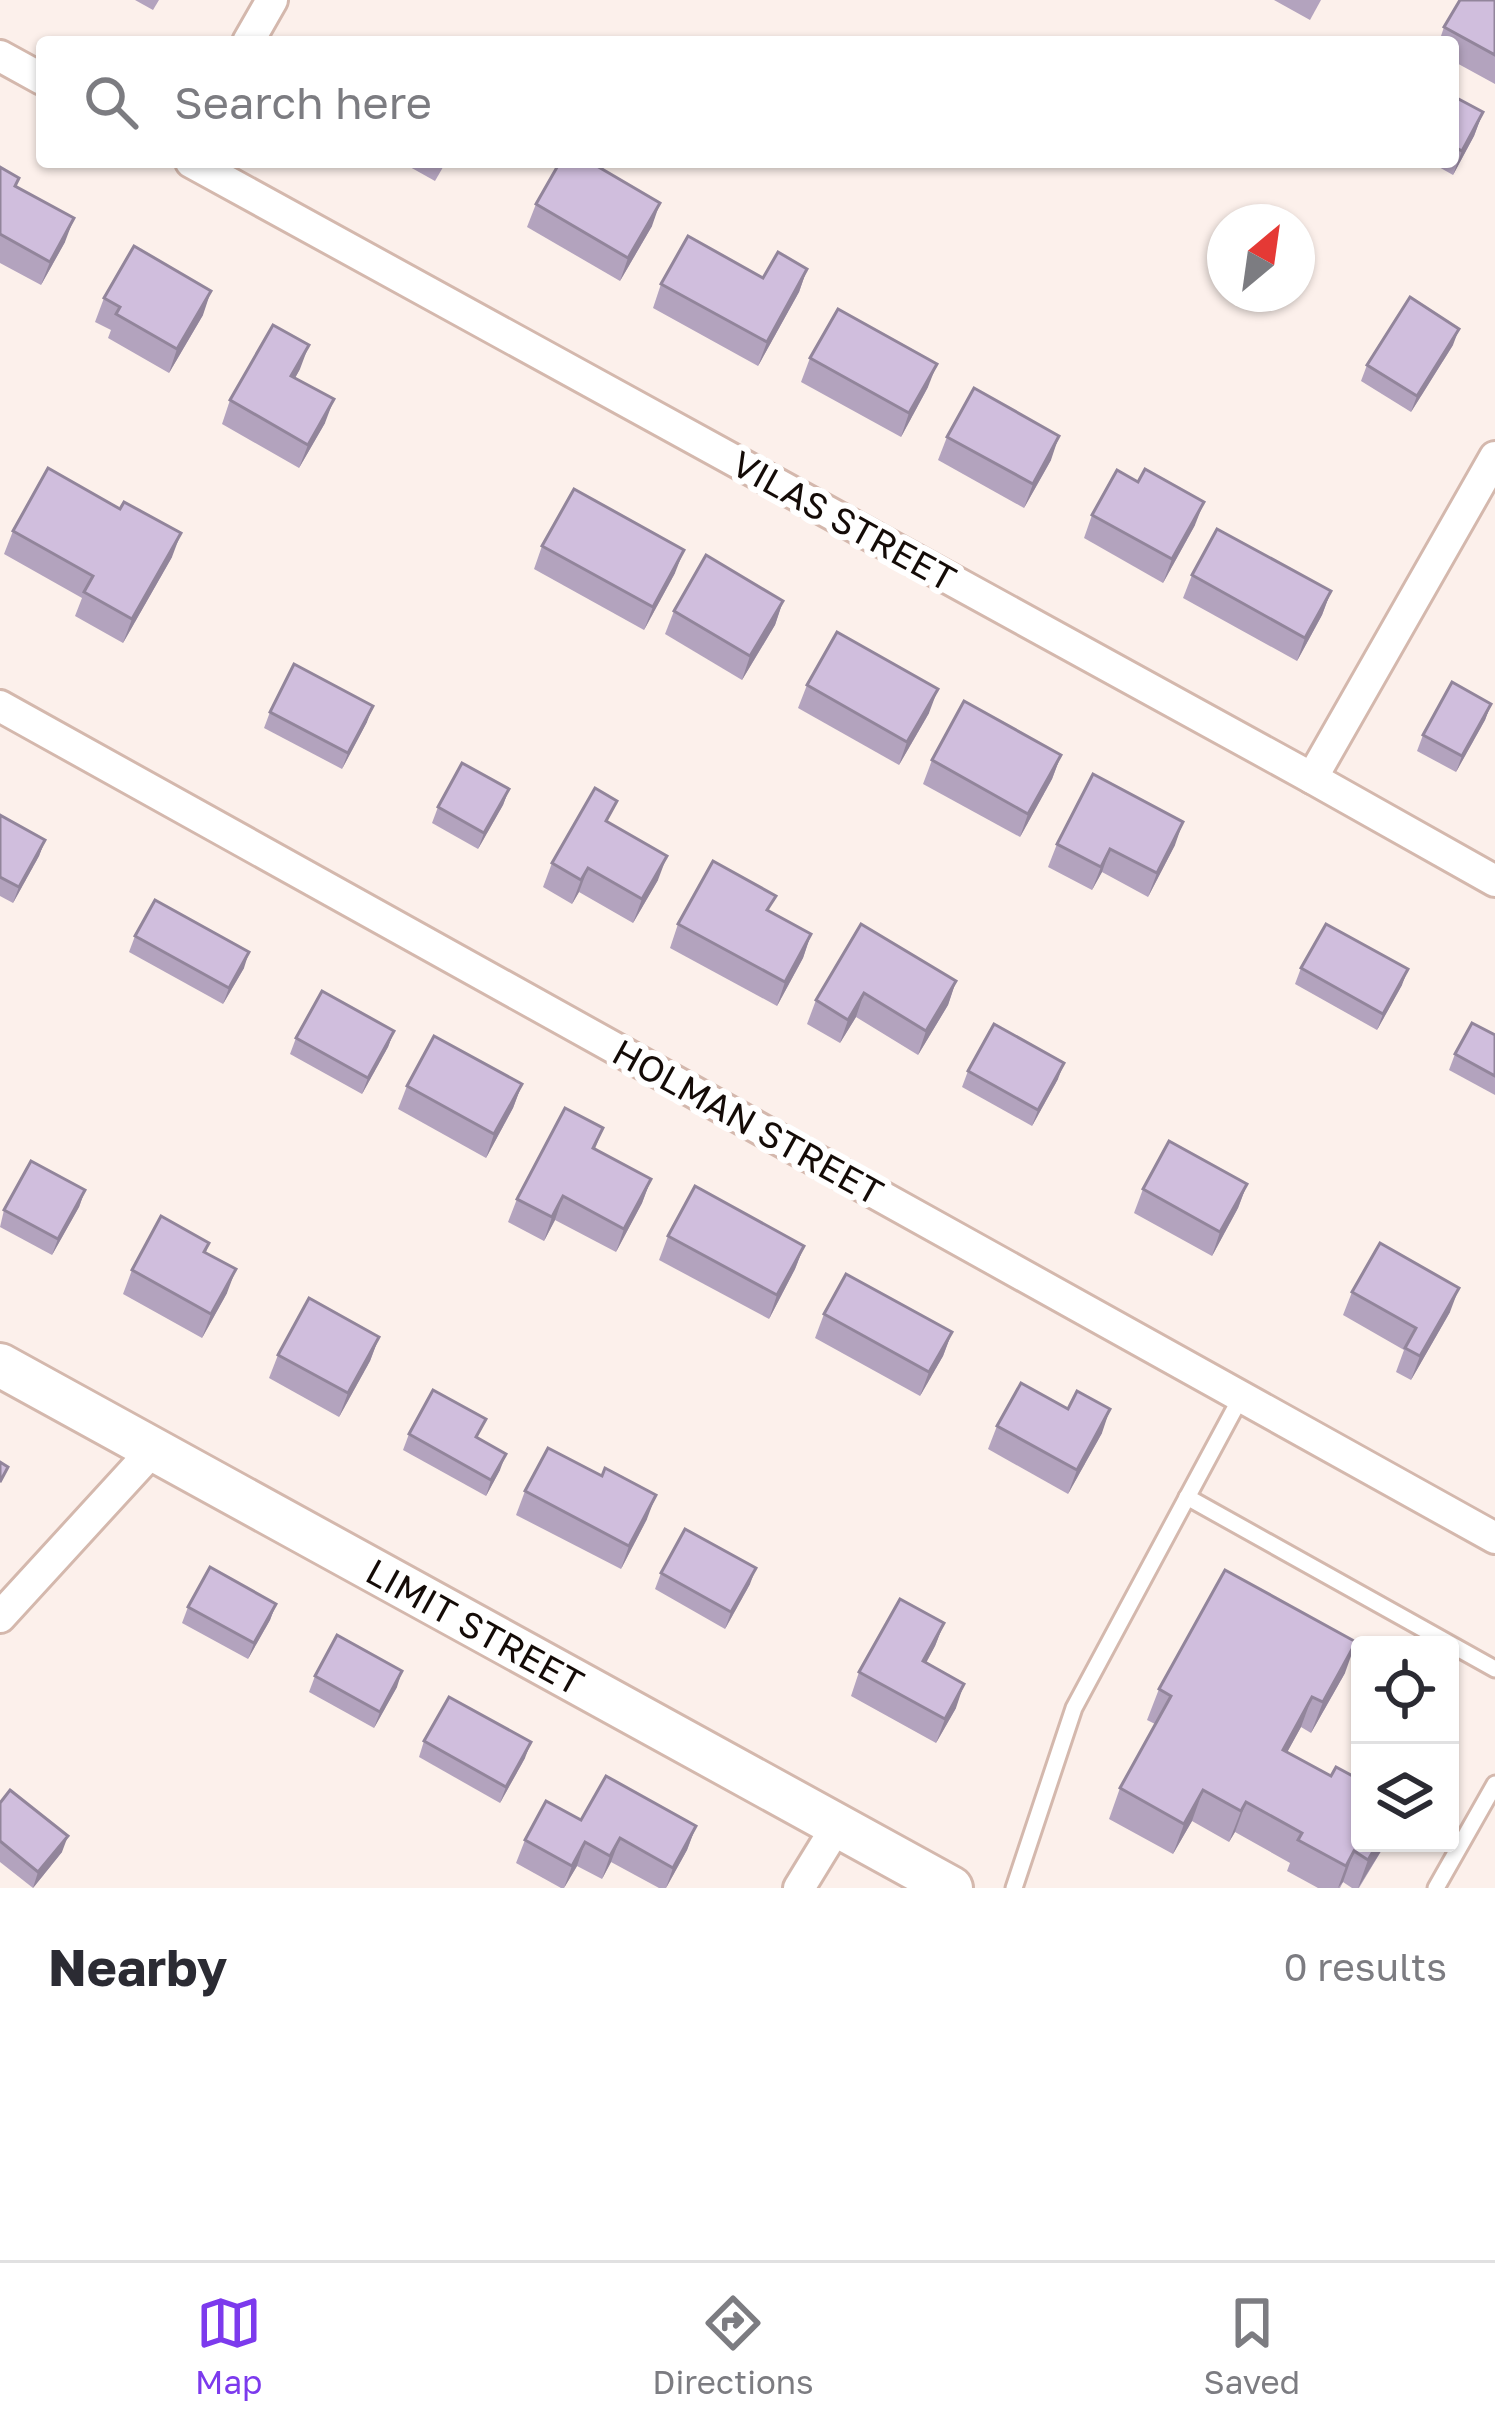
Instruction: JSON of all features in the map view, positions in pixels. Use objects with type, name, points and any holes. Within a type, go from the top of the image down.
[{"type":"street","points":[[251,36],[272,0]]},
{"type":"street","points":[[0,56],[36,77]]},
{"type":"street","name":"VILAS STREET","points":[[202,168],[1495,881]]},
{"type":"street","points":[[1312,778],[1495,458]]},
{"type":"street","name":"HOLMAN STREET","points":[[0,706],[1495,1538]]},
{"type":"street","name":"LIMIT STREET","points":[[0,1365],[951,1888]]},
{"type":"street","points":[[0,1617],[153,1450]]},
{"type":"street","points":[[799,1888],[837,1826]]},
{"type":"lane","points":[[1014,1888],[1074,1708],[1241,1397]]},
{"type":"lane","points":[[1187,1496],[1495,1669]]},
{"type":"lane","points":[[1436,1888],[1495,1784]]},
{"type":"building","points":[[1460,0],[1495,0],[1495,55],[1444,27]]},
{"type":"building","points":[[1459,99],[1483,112],[1459,149]]},
{"type":"building","points":[[0,167],[19,178],[15,186],[74,218],[50,262],[0,234]]},
{"type":"building","points":[[557,168],[600,168],[660,203],[628,258],[536,204]]},
{"type":"building","points":[[688,236],[763,278],[778,252],[807,269],[767,342],[661,284]]},
{"type":"building","points":[[134,246],[211,291],[177,349],[116,314],[120,307],[104,298]]},
{"type":"building","points":[[1410,297],[1459,329],[1417,396],[1367,365]]},
{"type":"building","points":[[838,309],[937,364],[909,413],[810,358]]},
{"type":"building","points":[[273,325],[309,345],[291,376],[334,399],[308,445],[230,400]]},
{"type":"building","points":[[974,388],[1059,436],[1033,484],[947,437]]},
{"type":"building","points":[[48,468],[120,509],[124,502],[181,533],[132,619],[84,592],[93,576],[13,531]]},
{"type":"building","points":[[1145,469],[1204,502],[1172,559],[1092,515],[1117,470],[1138,482]]},
{"type":"building","points":[[574,489],[684,550],[653,607],[542,546]]},
{"type":"building","points":[[1217,529],[1331,591],[1305,638],[1192,575]]},
{"type":"building","points":[[706,555],[783,601],[750,656],[674,611]]},
{"type":"building","points":[[837,632],[938,689],[907,742],[807,685]]},
{"type":"building","points":[[294,664],[373,706],[348,753],[270,712]]},
{"type":"building","points":[[1452,682],[1491,704],[1462,756],[1423,735]]},
{"type":"building","points":[[964,701],[1061,755],[1028,814],[932,760]]},
{"type":"building","points":[[462,763],[509,789],[484,833],[438,807]]},
{"type":"building","points":[[1093,774],[1183,822],[1157,873],[1110,849],[1101,867],[1057,844]]},
{"type":"building","points":[[595,788],[617,801],[606,821],[667,856],[642,899],[588,868],[581,880],[552,863]]},
{"type":"building","points":[[0,815],[45,840],[19,887],[0,877]]},
{"type":"building","points":[[713,861],[776,896],[767,910],[811,934],[785,982],[678,924]]},
{"type":"building","points":[[155,900],[249,952],[229,988],[135,936]]},
{"type":"building","points":[[861,924],[956,981],[926,1031],[864,993],[848,1020],[816,1000]]},
{"type":"building","points":[[1326,924],[1408,969],[1383,1014],[1301,968]]},
{"type":"building","points":[[322,991],[394,1031],[368,1078],[296,1038]]},
{"type":"building","points":[[1472,1023],[1495,1035],[1495,1076],[1455,1054]]},
{"type":"building","points":[[994,1024],[1064,1063],[1038,1110],[968,1071]]},
{"type":"building","points":[[434,1036],[522,1084],[494,1134],[407,1086]]},
{"type":"building","points":[[565,1108],[603,1128],[593,1148],[651,1179],[624,1229],[563,1196],[552,1217],[517,1199]]},
{"type":"building","points":[[1169,1141],[1247,1184],[1220,1232],[1143,1189]]},
{"type":"building","points":[[31,1161],[85,1190],[58,1239],[4,1210]]},
{"type":"building","points":[[695,1186],[804,1246],[777,1295],[668,1236]]},
{"type":"building","points":[[161,1216],[209,1243],[204,1252],[236,1269],[211,1314],[132,1270]]},
{"type":"building","points":[[1380,1243],[1459,1288],[1420,1356],[1405,1348],[1416,1328],[1352,1292]]},
{"type":"building","points":[[846,1274],[952,1332],[929,1372],[824,1314]]},
{"type":"building","points":[[309,1298],[379,1337],[348,1393],[278,1355]]},
{"type":"building","points":[[1021,1383],[1068,1409],[1077,1391],[1110,1409],[1077,1470],[997,1426]]},
{"type":"building","points":[[433,1390],[486,1419],[476,1437],[506,1454],[491,1480],[409,1434]]},
{"type":"building","points":[[548,1448],[602,1476],[605,1468],[656,1495],[629,1546],[525,1491]]},
{"type":"building","points":[[685,1529],[756,1568],[731,1612],[661,1573]]},
{"type":"building","points":[[210,1567],[276,1604],[254,1643],[188,1607]]},
{"type":"building","points":[[1225,1570],[1351,1639],[1351,1651],[1323,1702],[1312,1697],[1283,1750],[1331,1776],[1336,1767],[1351,1775],[1353,1852],[1346,1866],[1298,1840],[1302,1833],[1246,1802],[1241,1811],[1203,1790],[1184,1824],[1120,1788],[1171,1696],[1159,1689]]},
{"type":"building","points":[[900,1599],[944,1623],[923,1661],[964,1684],[945,1719],[859,1672]]},
{"type":"building","points":[[337,1635],[402,1671],[380,1712],[315,1676]]},
{"type":"building","points":[[449,1697],[531,1742],[506,1787],[424,1741]]},
{"type":"building","points":[[606,1776],[696,1826],[673,1868],[620,1838],[610,1856],[585,1842],[572,1866],[525,1840],[546,1801],[581,1820]]},
{"type":"building","points":[[10,1790],[68,1836],[38,1872],[0,1841],[0,1803]]}]
